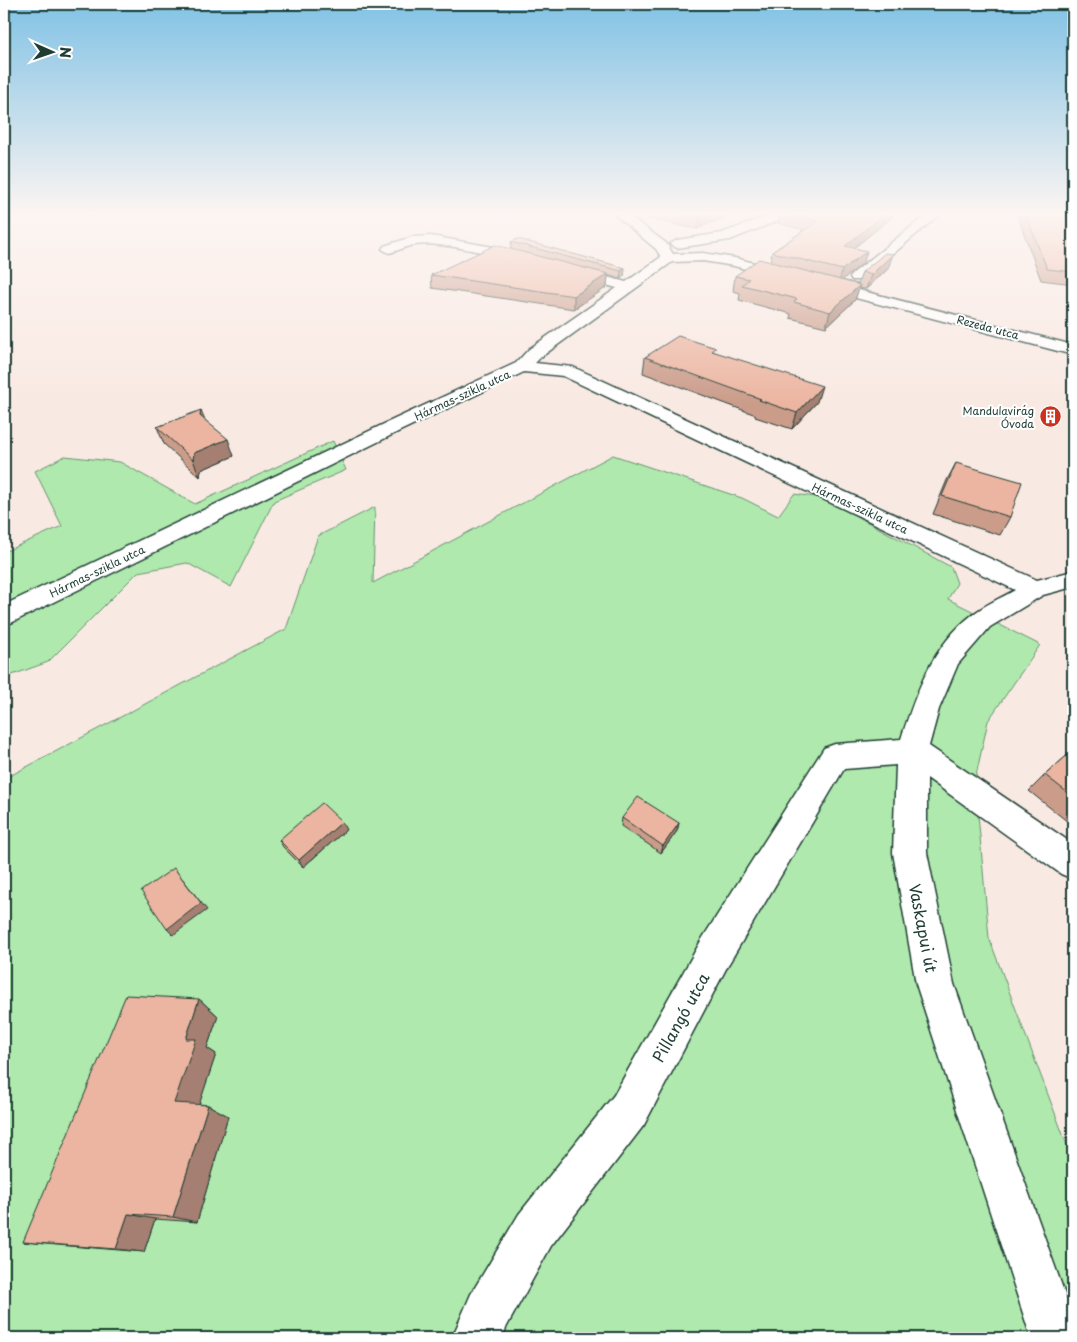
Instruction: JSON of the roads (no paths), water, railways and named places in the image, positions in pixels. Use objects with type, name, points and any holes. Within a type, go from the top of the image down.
[{"type":"street","points":[[593,278],[629,287]]},
{"type":"street","points":[[522,367],[535,353],[629,287],[639,278]]},
{"type":"street","name":"Rezeda utca","points":[[795,278],[1073,350]]},
{"type":"street","points":[[843,289],[857,278]]},
{"type":"street","name":"Hármas-szikla utca","points":[[4,616],[392,427],[522,367],[566,371],[1036,589]]},
{"type":"street","name":"Vaskapui út","points":[[1056,1338],[935,984],[910,853],[912,751],[925,709],[946,659],[981,621],[1036,589],[1073,579]]},
{"type":"street","points":[[912,751],[1073,863]]},
{"type":"street","name":"Pillangó utca","points":[[477,1338],[488,1311],[535,1230],[629,1110],[715,952],[835,757],[912,751]]},
{"type":"place","name":"Mandulavirág Óvoda","points":[[1050,416]]}]
